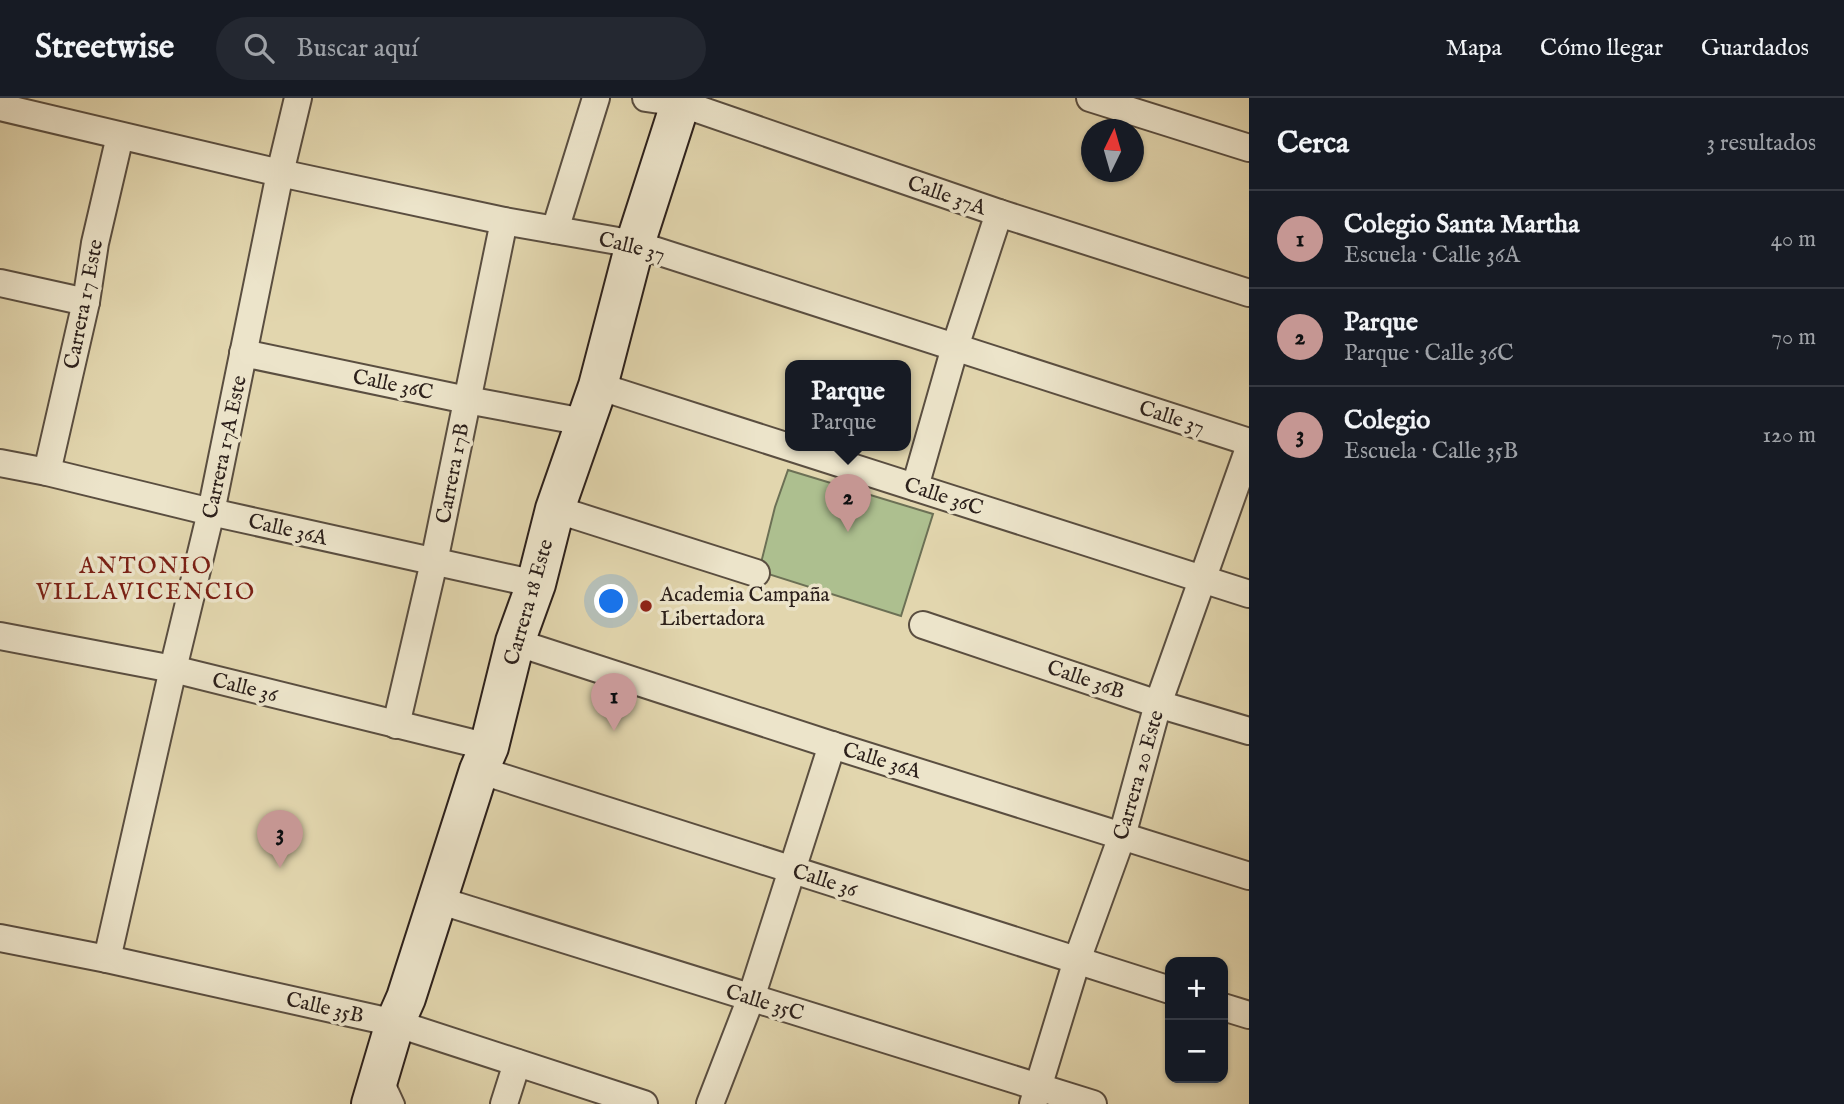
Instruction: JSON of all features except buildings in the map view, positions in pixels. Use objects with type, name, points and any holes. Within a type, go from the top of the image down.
[{"type":"street","name":"Carrera 17A Este","points":[[107,959],[211,512],[280,173],[298,98]]},
{"type":"street","points":[[555,230],[596,98]]},
{"type":"street","points":[[1090,98],[1249,148]]},
{"type":"street","name":"Calle 37A","points":[[669,100],[999,213],[1249,293]]},
{"type":"street","name":"Carrera 18 Este","points":[[383,1094],[396,1023],[484,758],[515,642],[536,584],[555,509],[598,386],[669,100]]},
{"type":"street","name":"Calle 37","points":[[0,107],[280,173],[505,221],[635,244],[1249,442]]},
{"type":"street","name":"Carrera 17 Este","points":[[47,472],[86,302],[94,243],[120,136]]},
{"type":"street","points":[[915,487],[955,346],[999,213]]},
{"type":"street","name":"Carrera 17B","points":[[396,725],[434,562],[505,221]]},
{"type":"street","points":[[0,284],[86,302]]},
{"type":"street","name":"Calle 36C","points":[[243,353],[584,422]]},
{"type":"street","name":"Calle 36C","points":[[598,386],[785,446]]},
{"type":"street","name":"Carrera 20 Este","points":[[1036,1096],[1076,960],[1122,836],[1158,704],[1249,448]]},
{"type":"street","name":"Calle 36C","points":[[802,451],[1249,594]]},
{"type":"street","name":"Calle 36A","points":[[0,463],[536,584]]},
{"type":"street","points":[[555,509],[756,573]]},
{"type":"street","name":"Calle 36B","points":[[923,625],[1249,732]]},
{"type":"street","name":"Calle 36A","points":[[515,642],[1249,876]]},
{"type":"street","name":"Calle 36","points":[[2,643],[173,669],[396,725],[791,869],[1165,988]]},
{"type":"street","points":[[710,1104],[751,998],[832,745]]},
{"type":"street","name":"Calle 35C","points":[[438,900],[751,998],[1036,1096],[1093,1104]]},
{"type":"street","name":"Calle 35B","points":[[0,938],[396,1023],[643,1104]]},
{"type":"street","points":[[1228,1009],[1249,1016]]},
{"type":"street","points":[[504,1104],[517,1062]]},
{"type":"green space","points":[[788,470],[933,514],[901,616],[759,571],[775,507]]},
{"type":"place","name":"Parque","points":[[848,532]]},
{"type":"place","name":"Academia Campaña Libertadora","points":[[646,606]]},
{"type":"place","name":"Colegio Santa Martha","points":[[614,731]]},
{"type":"place","name":"Colegio","points":[[280,868]]},
{"type":"district","name":"ANTONIO VILLAVICENCIO","points":[[146,578]]}]
